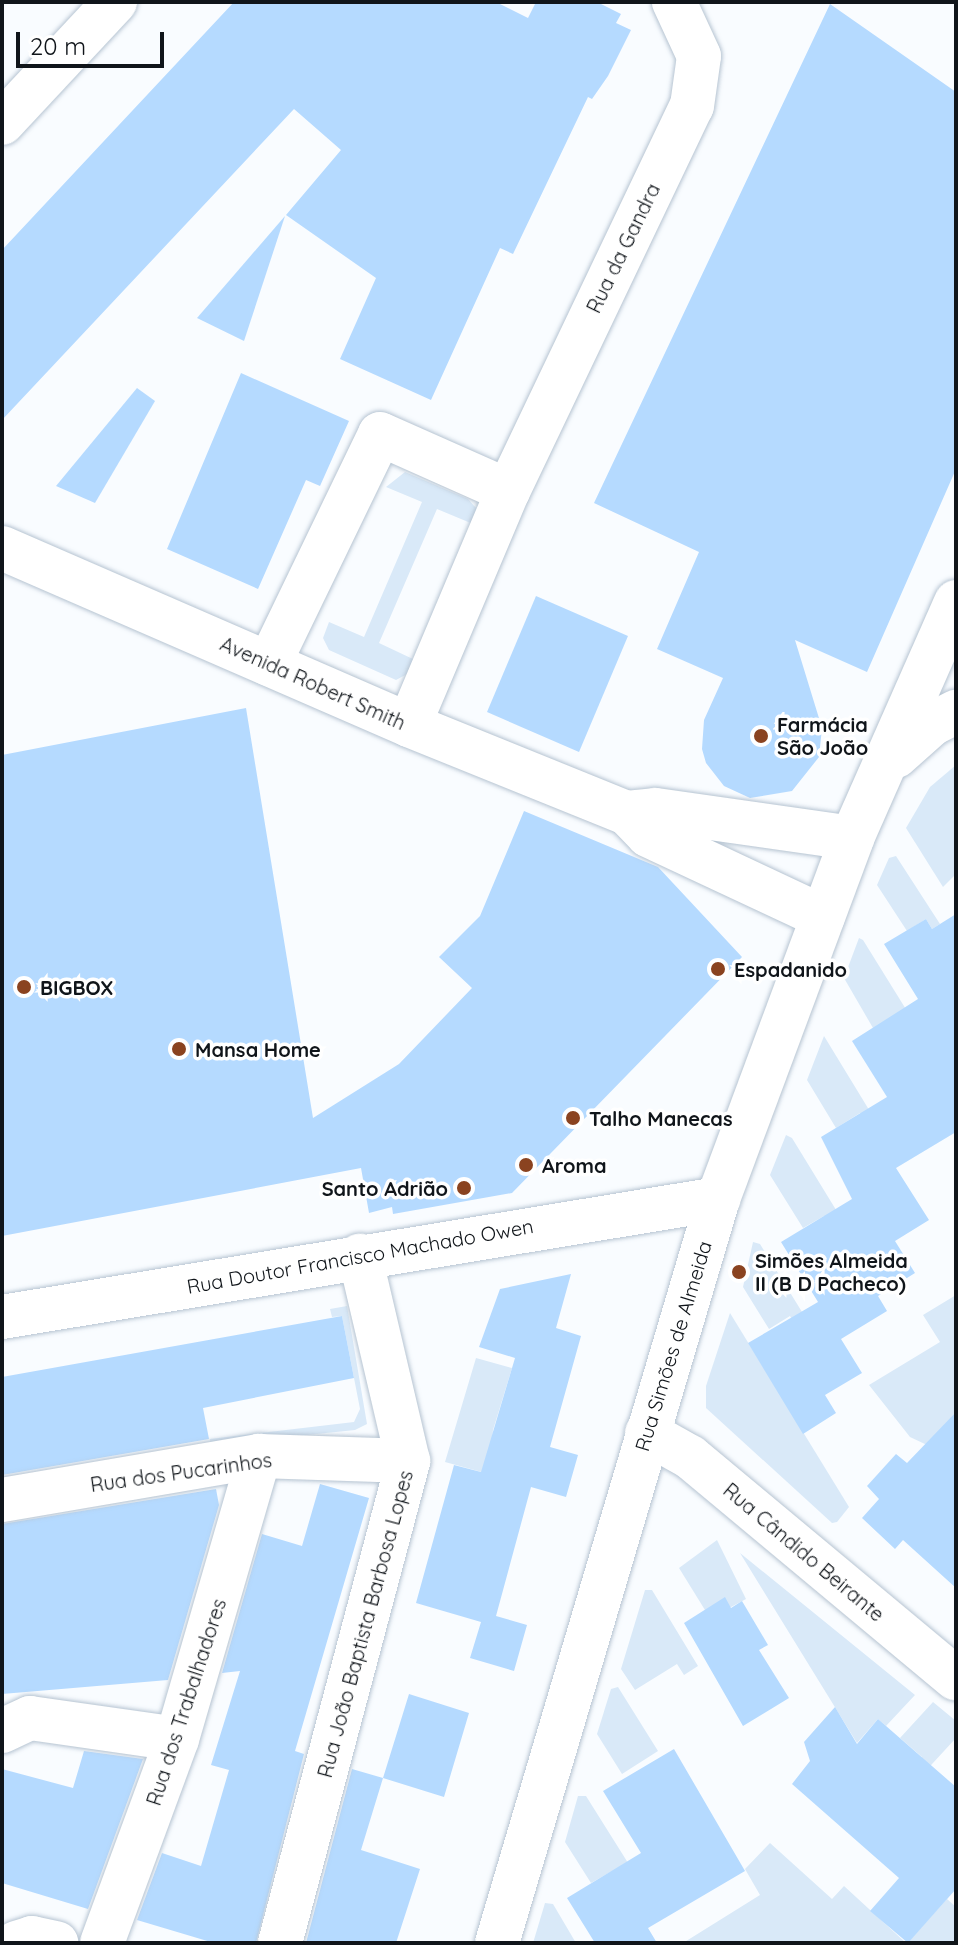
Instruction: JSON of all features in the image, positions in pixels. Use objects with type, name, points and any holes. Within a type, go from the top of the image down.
[{"type":"street","points":[[2,123],[115,2]]},
{"type":"street","name":"Rua da Gandra","points":[[409,725],[508,491],[692,106],[699,56],[674,2]]},
{"type":"street","points":[[269,664],[380,434],[508,491]]},
{"type":"street","name":"Avenida Robert Smith","points":[[2,548],[409,725],[627,813],[648,835],[823,917]]},
{"type":"street","name":"Rua Simões de Almeida","points":[[497,1943],[718,1199],[852,838],[889,763],[956,602]]},
{"type":"street","points":[[889,763],[932,724],[956,712]]},
{"type":"street","name":"Avenida Robert Smith","points":[[627,813],[655,810],[852,838]]},
{"type":"street","name":"Rua Doutor Francisco Machado Owen","points":[[2,1317],[718,1199]]},
{"type":"street","name":"Rua João Baptista Barbosa Lopes","points":[[280,1943],[408,1461],[360,1256]]},
{"type":"street","name":"Rua Cândido Beirante","points":[[647,1433],[690,1457],[956,1679]]},
{"type":"street","name":"Rua dos Pucarinhos","points":[[2,1500],[259,1456],[408,1461]]},
{"type":"street","name":"Rua dos Trabalhadores","points":[[102,1943],[177,1739],[259,1456]]},
{"type":"street","points":[[2,1731],[30,1718],[177,1739]]},
{"type":"street","points":[[16,1943],[32,1938],[56,1943]]},
{"type":"shaded area","points":[[405,472],[468,499],[477,509],[473,524],[437,509],[379,643],[415,660],[409,673],[396,680],[329,650],[323,638],[329,622],[364,637],[422,502],[386,487]]},
{"type":"shaded area","points":[[956,765],[956,874],[943,887],[906,828],[930,787]]},
{"type":"shaded area","points":[[896,856],[940,924],[932,929],[926,919],[907,931],[877,885],[889,858]]},
{"type":"shaded area","points":[[859,938],[912,1019],[873,1028],[844,978]]},
{"type":"shaded area","points":[[824,1036],[874,1118],[867,1122],[860,1113],[836,1128],[807,1080]]},
{"type":"shaded area","points":[[786,1135],[792,1138],[841,1218],[824,1216],[803,1228],[770,1175]]},
{"type":"shaded area","points":[[753,1242],[760,1244],[807,1320],[796,1326],[790,1316],[769,1329],[743,1287]]},
{"type":"shaded area","points":[[956,1295],[956,1412],[927,1445],[910,1437],[869,1385],[940,1342],[923,1315]]},
{"type":"shaded area","points":[[347,1306],[367,1424],[355,1430],[211,1445],[210,1439],[354,1422],[360,1409],[342,1316],[332,1317],[330,1309]]},
{"type":"shaded area","points":[[730,1313],[849,1507],[837,1522],[832,1523],[706,1408],[706,1386]]},
{"type":"shaded area","points":[[476,1358],[512,1368],[493,1430],[489,1474],[445,1462]]},
{"type":"shaded area","points":[[717,1540],[746,1599],[731,1607],[705,1610],[679,1568]]},
{"type":"shaded area","points":[[740,1553],[915,1695],[886,1726],[878,1719],[857,1743]]},
{"type":"shaded area","points":[[645,1590],[652,1590],[698,1666],[684,1675],[677,1664],[635,1690],[621,1669]]},
{"type":"shaded area","points":[[618,1687],[658,1751],[622,1774],[597,1734],[611,1689]]},
{"type":"shaded area","points":[[933,1702],[956,1721],[956,1738],[921,1776],[913,1768],[922,1757],[900,1738]]},
{"type":"shaded area","points":[[578,1796],[586,1796],[640,1882],[619,1882],[612,1871],[591,1883],[565,1842]]},
{"type":"shaded area","points":[[770,1843],[832,1899],[844,1886],[906,1943],[683,1943],[760,1895],[745,1869]]},
{"type":"shaded area","points":[[947,1899],[956,1907],[956,1943],[907,1943]]},
{"type":"shaded area","points":[[545,1903],[553,1904],[576,1943],[533,1943]]},
{"type":"building","points":[[234,2],[496,2],[528,18],[536,2],[597,2],[621,14],[616,23],[631,30],[608,76],[592,99],[588,97],[513,254],[500,248],[431,400],[340,359],[376,278],[286,215],[341,150],[294,109],[2,420],[2,250]]},
{"type":"building","points":[[830,4],[956,92],[956,469],[867,672],[795,640],[822,728],[819,757],[792,791],[750,798],[724,786],[706,763],[702,749],[704,720],[723,678],[657,649],[699,552],[594,503]]},
{"type":"building","points":[[285,216],[244,341],[197,318]]},
{"type":"building","points":[[241,373],[349,421],[320,486],[306,480],[258,589],[167,549]]},
{"type":"building","points":[[137,388],[155,401],[95,503],[56,486]]},
{"type":"building","points":[[536,596],[628,636],[579,752],[487,712]]},
{"type":"building","points":[[246,708],[313,1118],[399,1064],[472,988],[439,957],[480,916],[524,811],[658,867],[742,957],[512,1193],[393,1214],[392,1207],[369,1213],[361,1168],[2,1236],[2,755]]},
{"type":"building","points":[[956,914],[956,1132],[896,1168],[929,1220],[895,1241],[915,1273],[878,1296],[887,1311],[841,1339],[862,1373],[825,1395],[836,1413],[803,1434],[748,1343],[818,1302],[781,1242],[852,1199],[821,1137],[887,1097],[852,1041],[918,999],[884,944],[926,919],[932,929]]},
{"type":"building","points":[[571,1274],[556,1328],[581,1336],[550,1447],[578,1455],[566,1497],[531,1487],[496,1616],[527,1625],[514,1671],[470,1658],[481,1622],[416,1603],[454,1465],[481,1472],[515,1358],[479,1347],[500,1289]]},
{"type":"building","points":[[342,1316],[354,1378],[203,1408],[209,1439],[2,1475],[2,1377]]},
{"type":"building","points":[[956,1412],[956,1588],[903,1540],[895,1549],[862,1518],[879,1499],[867,1486],[896,1454],[907,1463]]},
{"type":"building","points":[[320,1484],[369,1498],[295,1751],[304,1754],[256,1943],[214,1943],[137,1920],[162,1853],[201,1866],[229,1770],[211,1765],[240,1671],[222,1673],[262,1534],[302,1546]]},
{"type":"building","points":[[216,1489],[219,1505],[168,1680],[2,1694],[2,1524]]},
{"type":"building","points":[[725,1597],[731,1608],[742,1601],[768,1645],[759,1650],[789,1698],[743,1726],[684,1623]]},
{"type":"building","points":[[409,1694],[469,1713],[444,1797],[383,1778]]},
{"type":"building","points":[[835,1707],[857,1744],[878,1719],[956,1787],[956,1889],[908,1943],[870,1911],[899,1878],[792,1784],[810,1761],[804,1742]]},
{"type":"building","points":[[674,1749],[745,1871],[648,1928],[657,1943],[595,1943],[567,1898],[641,1853],[603,1791]]},
{"type":"building","points":[[84,1751],[143,1759],[88,1909],[2,1883],[2,1769],[73,1788]]},
{"type":"building","points":[[352,1769],[383,1778],[361,1850],[420,1869],[396,1943],[306,1943]]},
{"type":"place","name":"Farmácia São João","points":[[761,736]]},
{"type":"place","name":"Espadanido","points":[[718,969]]},
{"type":"place","name":"BIGBOX","points":[[24,987]]},
{"type":"place","name":"Mansa Home","points":[[179,1049]]},
{"type":"place","name":"Talho Manecas","points":[[573,1118]]},
{"type":"place","name":"Aroma","points":[[526,1165]]},
{"type":"place","name":"Santo Adrião","points":[[464,1188]]},
{"type":"place","name":"Simões Almeida II (B D Pacheco)","points":[[739,1272]]}]
